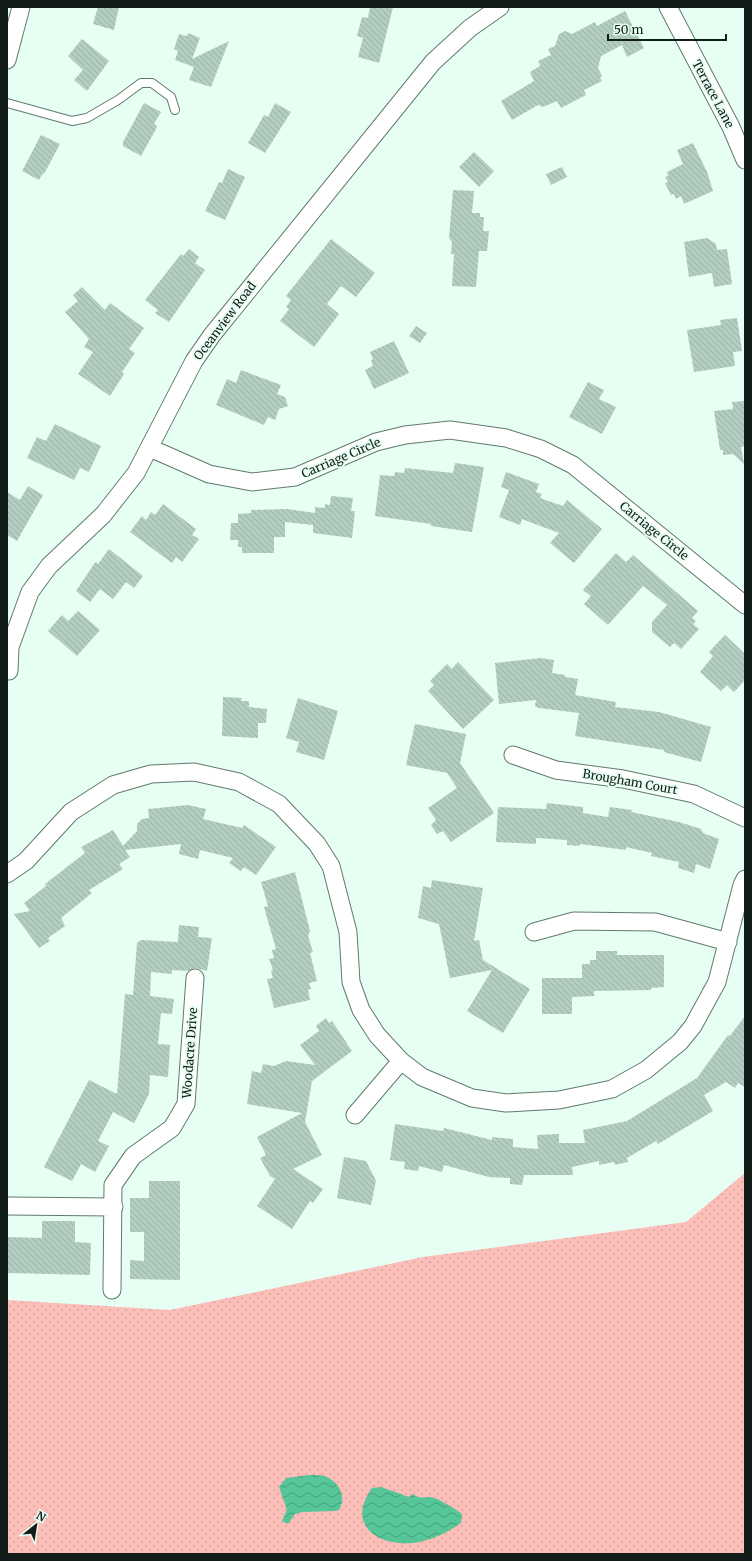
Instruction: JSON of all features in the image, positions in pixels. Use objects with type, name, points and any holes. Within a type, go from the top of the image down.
[{"type":"street","points":[[7,60],[21,7]]},
{"type":"street","name":"Oceanview Road","points":[[9,671],[10,647],[30,592],[49,566],[103,516],[136,473],[194,361],[212,335],[433,62],[470,28],[500,7]]},
{"type":"street","name":"Terrace Lane","points":[[668,7],[731,127],[745,160]]},
{"type":"street","name":"Carriage Circle","points":[[150,448],[208,474],[252,482],[296,477],[376,442],[405,435],[450,430],[506,438],[542,449],[573,465],[745,605]]},
{"type":"street","name":"Brougham Court","points":[[513,755],[556,770],[623,779],[694,794],[745,818]]},
{"type":"street","points":[[7,874],[26,861],[72,812],[114,785],[151,774],[194,772],[239,782],[279,804],[317,844],[332,866],[348,932],[351,982],[361,1010],[377,1035],[400,1061],[422,1077],[472,1098],[506,1103],[559,1100],[612,1088],[646,1070],[680,1042],[693,1026],[717,982],[742,885],[745,879]]},
{"type":"street","points":[[534,932],[574,921],[655,922],[728,942]]},
{"type":"street","name":"Woodacre Drive","points":[[112,1290],[114,1207],[113,1185],[133,1156],[172,1128],[186,1104],[195,978]]},
{"type":"street","points":[[355,1115],[400,1061]]},
{"type":"street","points":[[7,1206],[114,1207]]},
{"type":"lane","points":[[7,103],[72,121],[87,118],[118,100],[141,82],[152,83],[172,97],[175,110]]},
{"type":"shaded area","points":[[745,1173],[745,1554],[7,1554],[7,1300],[170,1310],[423,1257],[686,1222]]},
{"type":"water","points":[[309,1475],[325,1476],[338,1486],[342,1495],[339,1510],[303,1512],[295,1514],[288,1524],[282,1521],[287,1510],[279,1487],[286,1478]]},
{"type":"water","points":[[381,1487],[409,1497],[412,1494],[422,1498],[430,1497],[436,1499],[462,1514],[461,1523],[438,1536],[426,1540],[413,1543],[387,1541],[369,1530],[364,1522],[362,1512],[365,1501],[372,1488]]},
{"type":"building","points":[[98,7],[119,7],[114,30],[93,24]]},
{"type":"building","points":[[370,7],[393,7],[379,63],[358,57],[363,38],[357,36],[362,17],[368,18]]},
{"type":"building","points":[[625,11],[644,48],[627,57],[622,45],[601,56],[598,68],[602,76],[600,78],[602,81],[584,90],[586,95],[561,108],[557,101],[543,107],[538,105],[512,120],[501,101],[534,81],[530,72],[540,66],[538,61],[551,55],[548,49],[555,46],[559,34],[565,31],[572,34],[595,22],[597,26]]},
{"type":"building","points":[[188,33],[200,38],[192,59],[229,41],[211,87],[189,80],[194,67],[175,60],[178,51],[174,49],[179,34],[187,36]]},
{"type":"building","points":[[82,39],[109,61],[87,91],[74,80],[83,70],[68,56]]},
{"type":"building","points":[[144,103],[161,112],[154,124],[157,126],[156,129],[141,156],[123,146],[123,142]]},
{"type":"building","points":[[275,103],[291,112],[265,153],[248,143],[264,115],[268,117]]},
{"type":"building","points":[[41,135],[60,144],[44,174],[43,173],[39,180],[22,171]]},
{"type":"building","points":[[693,143],[707,172],[713,191],[684,204],[681,196],[676,199],[674,194],[671,195],[665,183],[668,182],[665,177],[668,176],[667,172],[683,164],[677,150]]},
{"type":"building","points":[[474,152],[494,171],[479,187],[459,167]]},
{"type":"building","points":[[562,167],[567,177],[551,185],[546,174]]},
{"type":"building","points":[[228,169],[245,177],[225,220],[205,211],[219,182],[222,183]]},
{"type":"building","points":[[453,190],[474,191],[472,213],[480,213],[480,217],[484,217],[483,231],[489,231],[487,251],[479,251],[476,287],[452,286],[454,254],[451,254],[452,242],[449,238]]},
{"type":"building","points":[[707,238],[716,244],[717,250],[727,249],[732,284],[714,287],[712,273],[689,277],[684,242]]},
{"type":"building","points":[[331,239],[375,273],[356,297],[341,286],[327,304],[339,314],[314,347],[280,321],[289,309],[286,307],[291,300],[286,296]]},
{"type":"building","points":[[189,249],[199,257],[195,263],[205,270],[169,322],[155,313],[158,310],[145,300],[181,254],[183,256]]},
{"type":"building","points":[[82,287],[105,310],[110,303],[144,328],[129,349],[135,353],[122,372],[124,374],[110,396],[78,374],[93,352],[84,347],[89,339],[65,312],[78,301],[73,295]]},
{"type":"building","points":[[737,318],[742,351],[733,352],[735,366],[694,372],[687,330],[721,325],[720,320]]},
{"type":"building","points":[[416,326],[427,333],[420,343],[409,336]]},
{"type":"building","points":[[394,341],[409,373],[374,389],[365,370],[373,366],[371,360],[373,359],[370,352]]},
{"type":"building","points":[[241,370],[281,385],[277,394],[285,397],[288,406],[279,409],[275,420],[268,417],[264,425],[216,405],[227,379],[236,383]]},
{"type":"building","points":[[588,382],[604,390],[599,399],[616,407],[602,434],[569,417]]},
{"type":"building","points":[[745,401],[745,446],[741,447],[744,464],[733,454],[723,455],[723,450],[720,450],[714,411],[733,409],[732,402]]},
{"type":"building","points":[[55,424],[101,446],[89,472],[80,468],[74,480],[27,458],[37,437],[46,441]]},
{"type":"building","points":[[455,463],[484,467],[472,532],[431,526],[431,524],[375,516],[380,475],[394,476],[395,472],[404,473],[405,468],[453,473]]},
{"type":"building","points":[[506,472],[539,484],[536,492],[542,494],[540,498],[563,506],[567,500],[602,529],[574,563],[550,543],[559,533],[522,519],[520,525],[499,517],[509,490],[501,487]]},
{"type":"building","points":[[28,486],[43,495],[17,541],[7,535],[7,492],[20,500]]},
{"type":"building","points":[[331,496],[353,498],[351,511],[355,511],[352,538],[313,533],[313,525],[285,522],[285,537],[274,537],[274,553],[242,553],[242,547],[238,547],[238,540],[230,540],[231,523],[238,523],[238,514],[251,513],[251,510],[287,509],[315,513],[315,507],[325,508],[325,504],[330,505]]},
{"type":"building","points":[[163,504],[196,529],[192,535],[199,539],[182,562],[176,557],[172,563],[130,532],[142,516],[146,520],[151,512],[155,515]]},
{"type":"building","points":[[109,549],[143,576],[134,588],[126,582],[113,599],[100,589],[90,602],[76,591],[94,564],[96,562],[98,564]]},
{"type":"building","points":[[616,553],[626,562],[633,555],[698,611],[692,618],[696,621],[693,624],[699,629],[681,649],[674,643],[670,647],[652,632],[652,622],[667,605],[643,586],[608,625],[584,604],[591,596],[583,590]]},
{"type":"building","points":[[78,611],[100,630],[77,656],[48,631],[62,615],[68,621]]},
{"type":"building","points":[[725,635],[745,654],[745,680],[734,692],[727,685],[721,691],[700,672],[713,656],[709,652]]},
{"type":"building","points":[[541,658],[554,660],[552,673],[578,679],[575,695],[616,702],[615,707],[659,712],[711,727],[701,762],[664,752],[664,750],[575,736],[579,713],[539,708],[535,706],[536,700],[499,704],[495,663]]},
{"type":"building","points":[[458,662],[494,700],[463,729],[428,691],[434,685],[430,681],[447,664],[452,669]]},
{"type":"building","points":[[223,697],[242,698],[241,701],[249,701],[249,707],[267,709],[266,723],[258,723],[258,738],[222,736]]},
{"type":"building","points":[[298,698],[338,711],[324,760],[296,752],[299,742],[286,738]]},
{"type":"building","points":[[415,724],[466,734],[460,763],[494,813],[451,842],[443,831],[437,834],[431,825],[436,820],[428,808],[457,788],[447,773],[406,765]]},
{"type":"building","points":[[547,803],[583,807],[583,813],[608,817],[610,807],[632,810],[631,812],[679,822],[701,829],[703,833],[719,839],[710,869],[696,864],[694,873],[678,868],[679,862],[651,856],[652,853],[626,847],[626,850],[580,844],[580,846],[567,845],[567,840],[536,838],[536,844],[496,842],[498,807],[546,809]]},
{"type":"building","points":[[188,805],[206,809],[203,819],[242,828],[244,825],[276,847],[256,875],[244,867],[241,871],[229,863],[233,858],[200,850],[198,859],[179,854],[181,844],[125,850],[130,857],[119,864],[123,869],[89,890],[92,893],[61,918],[65,926],[48,938],[50,941],[39,948],[14,914],[30,911],[24,903],[46,886],[45,884],[85,853],[81,847],[113,830],[123,846],[137,831],[137,824],[142,819],[149,818],[148,809]]},
{"type":"building","points":[[295,872],[310,931],[308,936],[313,952],[310,953],[317,981],[309,983],[311,989],[308,990],[310,1000],[274,1008],[267,979],[273,978],[271,971],[273,970],[269,959],[274,958],[272,950],[276,949],[264,907],[268,906],[261,882]]},
{"type":"building","points":[[432,880],[483,888],[474,941],[479,940],[483,960],[530,989],[503,1033],[467,1011],[492,970],[450,978],[439,924],[418,918],[423,886],[431,888]]},
{"type":"building","points":[[179,925],[199,927],[198,937],[212,938],[207,971],[195,968],[188,971],[172,970],[172,974],[151,972],[150,996],[174,999],[172,1014],[161,1013],[158,1044],[170,1045],[168,1077],[150,1075],[149,1094],[134,1123],[113,1112],[98,1141],[109,1146],[95,1172],[81,1164],[72,1181],[44,1167],[89,1080],[117,1094],[125,994],[133,995],[137,943],[141,940],[178,942]]},
{"type":"building","points":[[596,951],[617,951],[617,955],[664,955],[664,987],[651,988],[651,990],[594,991],[594,996],[572,997],[572,1014],[542,1014],[542,978],[582,978],[582,964],[590,964],[590,960],[596,960]]},
{"type":"building","points":[[745,1016],[745,1087],[738,1083],[735,1088],[726,1082],[704,1095],[713,1111],[658,1144],[656,1141],[627,1158],[628,1162],[615,1165],[614,1162],[599,1165],[599,1161],[572,1167],[573,1175],[524,1175],[522,1185],[510,1184],[510,1178],[489,1177],[444,1165],[442,1172],[419,1166],[418,1171],[404,1169],[405,1162],[390,1160],[395,1124],[443,1131],[444,1128],[492,1140],[492,1137],[513,1139],[513,1147],[538,1149],[537,1135],[559,1134],[559,1143],[585,1143],[583,1130],[627,1121],[697,1078],[728,1035],[730,1036]]},
{"type":"building","points":[[326,1018],[329,1023],[332,1021],[352,1051],[312,1081],[305,1122],[322,1155],[293,1169],[323,1189],[313,1203],[310,1201],[292,1229],[257,1206],[275,1179],[270,1176],[260,1158],[266,1155],[257,1137],[302,1113],[247,1104],[252,1071],[261,1073],[263,1064],[274,1066],[286,1061],[315,1065],[300,1045],[319,1031],[316,1026]]},
{"type":"building","points":[[344,1157],[366,1161],[376,1181],[371,1205],[337,1198]]},
{"type":"building","points":[[149,1181],[180,1181],[180,1280],[130,1279],[130,1260],[144,1261],[144,1232],[130,1232],[130,1198],[149,1198]]},
{"type":"building","points":[[42,1221],[75,1221],[75,1242],[91,1243],[90,1275],[7,1273],[7,1237],[42,1238]]}]
